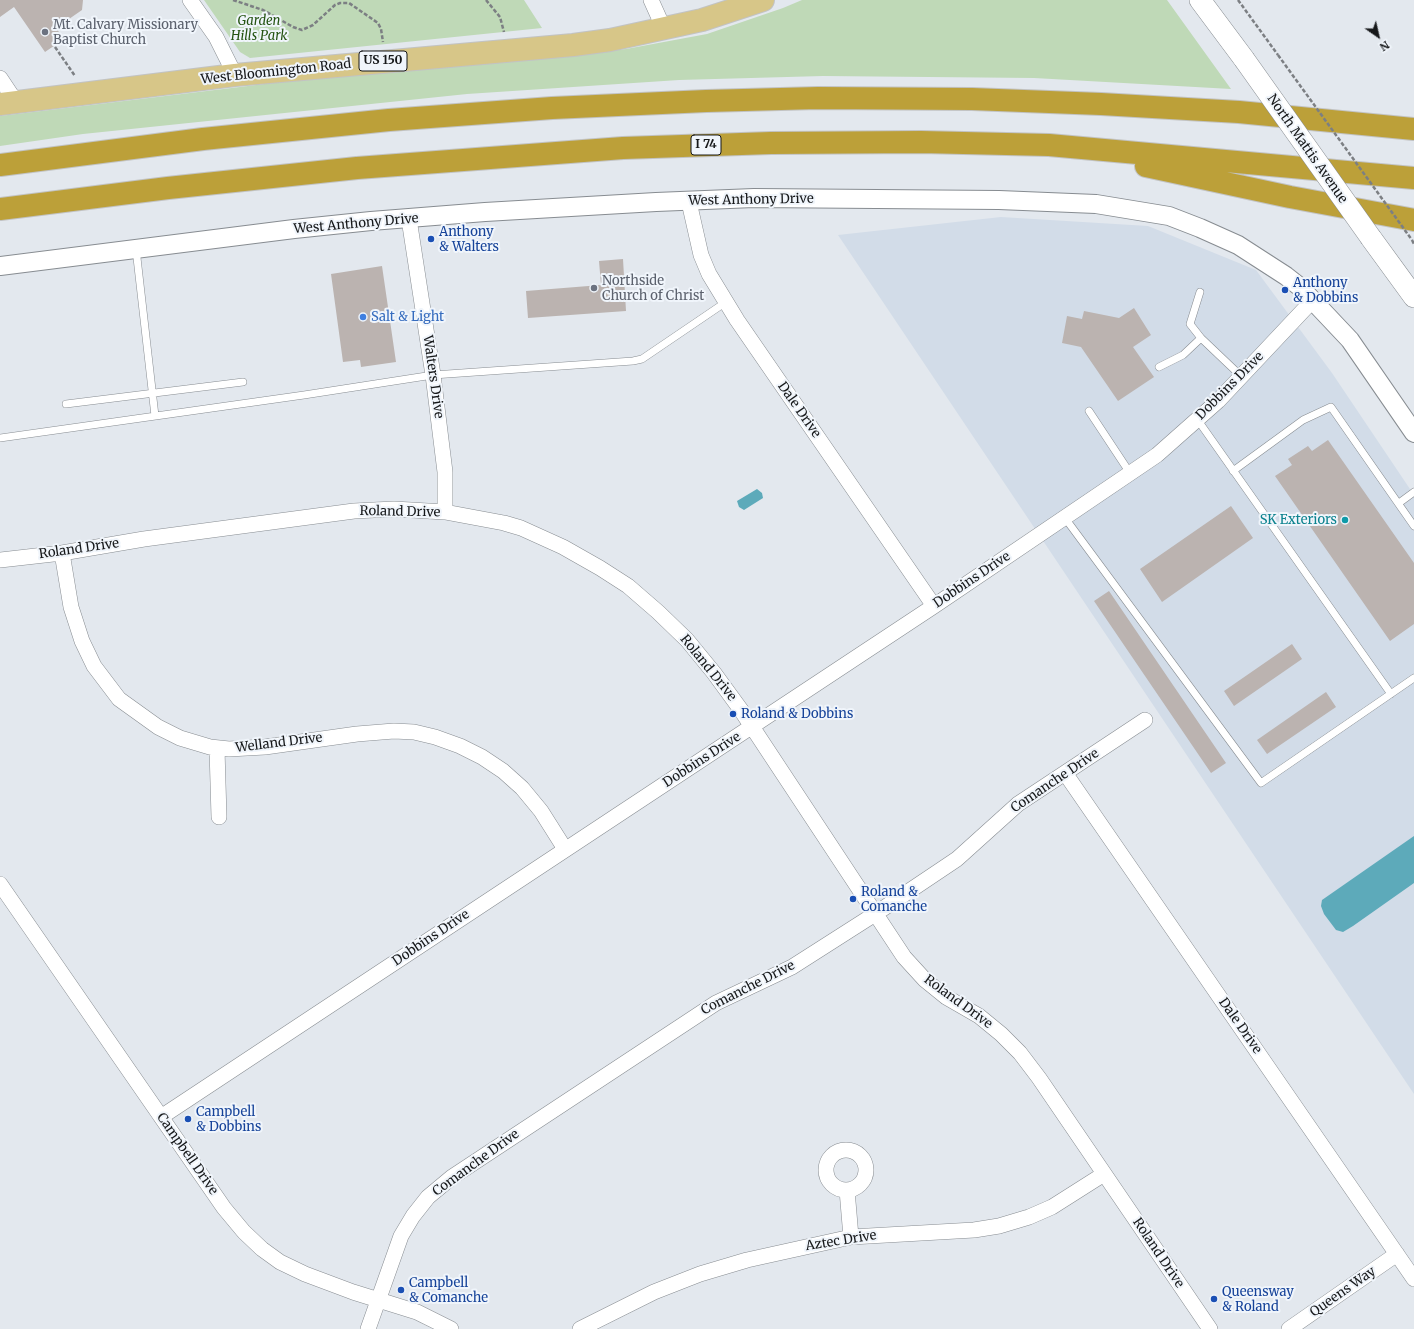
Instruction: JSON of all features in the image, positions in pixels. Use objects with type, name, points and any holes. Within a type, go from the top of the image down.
[{"type":"highway","points":[[0,165],[203,139],[389,120],[552,108],[706,100],[818,98],[972,99],[1101,104],[1239,112],[1414,129]]},
{"type":"highway","name":"I 74","points":[[0,209],[168,188],[357,168],[623,148],[787,143],[921,142],[1049,145],[1414,178]]},
{"type":"highway","points":[[1049,145],[1290,197],[1413,230]]},
{"type":"main road","name":"West Bloomington Road","points":[[8,103],[235,75],[573,45],[610,40],[702,20],[763,0]]},
{"type":"main road","name":"North Mattis Avenue","points":[[1200,0],[1244,59],[1414,297]]},
{"type":"street","points":[[190,0],[216,38],[235,75]]},
{"type":"street","points":[[651,0],[664,29]]},
{"type":"street","points":[[0,78],[8,103]]},
{"type":"street","name":"West Anthony Drive","points":[[0,266],[294,229],[485,212],[656,202],[688,202],[754,198],[999,200],[1096,204],[1169,216],[1238,245],[1286,276],[1313,300],[1350,340],[1414,432]]},
{"type":"street","name":"Dale Drive","points":[[688,202],[701,254],[709,274],[726,302],[934,606]]},
{"type":"street","name":"Walters Drive","points":[[409,219],[433,375],[445,472],[445,512]]},
{"type":"street","name":"Dobbins Drive","points":[[161,1117],[752,727],[1157,455],[1242,376],[1313,300]]},
{"type":"street","name":"Roland Drive","points":[[0,560],[62,553],[144,539],[354,510],[394,509],[445,512],[521,528],[563,547],[600,568],[628,586],[658,612],[687,640],[714,673],[752,727],[904,957],[925,980],[946,997],[979,1016],[1001,1034],[1020,1053],[1210,1329]]},
{"type":"street","name":"Welland Drive","points":[[62,553],[70,607],[82,641],[94,666],[106,685],[119,699],[158,727],[180,738],[217,749],[265,746],[357,734],[394,731],[414,732],[435,737],[460,746],[482,757],[503,771],[522,788],[541,811],[565,849]]},
{"type":"street","name":"Comanche Drive","points":[[368,1329],[377,1300],[401,1236],[413,1216],[428,1197],[452,1177],[716,1003],[792,967],[875,914],[957,859],[1018,804],[1146,720]]},
{"type":"street","points":[[217,749],[220,817]]},
{"type":"street","name":"Dale Drive","points":[[1065,773],[1414,1279]]},
{"type":"street","name":"Campbell Drive","points":[[0,884],[224,1208],[244,1232],[262,1249],[280,1262],[305,1274],[377,1300],[417,1312],[451,1329]]},
{"type":"street","name":"Aztec Drive","points":[[580,1329],[654,1292],[700,1274],[755,1258],[851,1237],[896,1233],[974,1230],[999,1226],[1029,1218],[1052,1207],[1104,1174]]},
{"type":"street","points":[[847,1190],[851,1237]]},
{"type":"street","name":"Queens Way","points":[[1289,1329],[1396,1254]]},
{"type":"lane","points":[[136,249],[154,393],[155,416]]},
{"type":"lane","points":[[1200,292],[1190,324],[1201,338],[1242,376]]},
{"type":"lane","points":[[0,437],[433,375],[633,361],[642,359],[726,302]]},
{"type":"lane","points":[[1159,367],[1183,355],[1201,338]]},
{"type":"lane","points":[[66,404],[243,382]]},
{"type":"lane","points":[[1233,471],[1303,420],[1331,407],[1414,526]]},
{"type":"lane","points":[[1089,412],[1130,473]]},
{"type":"lane","points":[[1197,419],[1391,694]]},
{"type":"lane","points":[[1399,503],[1414,492]]},
{"type":"lane","points":[[1065,518],[1261,783],[1414,678]]},
{"type":"path","points":[[233,0],[263,10],[293,27],[302,30],[313,25],[340,2],[349,3],[378,23],[381,29],[383,42]]},
{"type":"path","points":[[486,0],[500,18],[504,33]]},
{"type":"path","points":[[1238,0],[1278,55],[1413,230],[1414,244]]},
{"type":"path","points":[[55,47],[75,76]]},
{"type":"shaded area","points":[[1001,217],[1148,226],[1256,270],[1332,373],[1414,495],[1414,1094],[838,235]]},
{"type":"green space","name":"Garden Hills Park","points":[[204,0],[524,0],[542,28],[250,58],[240,52]]},
{"type":"green space","points":[[802,0],[1167,0],[1231,89],[1034,78],[823,76],[679,80],[467,94],[83,134],[0,146],[0,116],[281,82],[626,49],[707,34]]},
{"type":"water","points":[[757,489],[762,493],[763,498],[744,510],[739,507],[737,501]]},
{"type":"water","points":[[1414,836],[1414,883],[1353,926],[1343,932],[1336,930],[1324,914],[1321,906],[1322,900]]},
{"type":"building","name":"Mt. Calvary Missionary Baptist Church","points":[[0,0],[83,0],[82,10],[56,28],[64,39],[45,52],[14,7],[0,17]]},
{"type":"building","name":"Northside Church of Christ","points":[[623,259],[626,311],[528,318],[526,291],[601,285],[599,261]]},
{"type":"building","name":"Salt & Light","points":[[382,266],[396,362],[361,367],[360,360],[343,362],[331,274]]},
{"type":"building","points":[[1134,308],[1151,335],[1133,347],[1154,377],[1118,401],[1081,347],[1062,343],[1067,316],[1082,319],[1084,311],[1119,318]]},
{"type":"building","name":"SK Exteriors","points":[[1328,440],[1414,563],[1414,624],[1390,641],[1275,476],[1292,465],[1288,459],[1308,446],[1312,451]]},
{"type":"building","points":[[1231,506],[1253,538],[1162,602],[1140,569]]},
{"type":"building","points":[[1109,591],[1226,763],[1211,773],[1094,601]]},
{"type":"building","points":[[1292,644],[1302,659],[1234,706],[1224,691]]},
{"type":"building","points":[[1326,692],[1336,707],[1267,754],[1257,740]]},
{"type":"place","name":"Mt. Calvary Missionary Baptist Church","points":[[45,32]]},
{"type":"place","name":"Anthony & Walters","points":[[431,239]]},
{"type":"place","name":"Northside Church of Christ","points":[[594,288]]},
{"type":"place","name":"Anthony & Dobbins","points":[[1285,290]]},
{"type":"place","name":"Salt & Light","points":[[363,317]]},
{"type":"place","name":"SK Exteriors","points":[[1345,520]]},
{"type":"place","name":"Roland & Dobbins","points":[[733,714]]},
{"type":"place","name":"Roland & Comanche","points":[[853,899]]},
{"type":"place","name":"Campbell & Dobbins","points":[[188,1119]]},
{"type":"place","name":"Campbell & Comanche","points":[[401,1290]]},
{"type":"place","name":"Queensway & Roland","points":[[1214,1299]]}]
